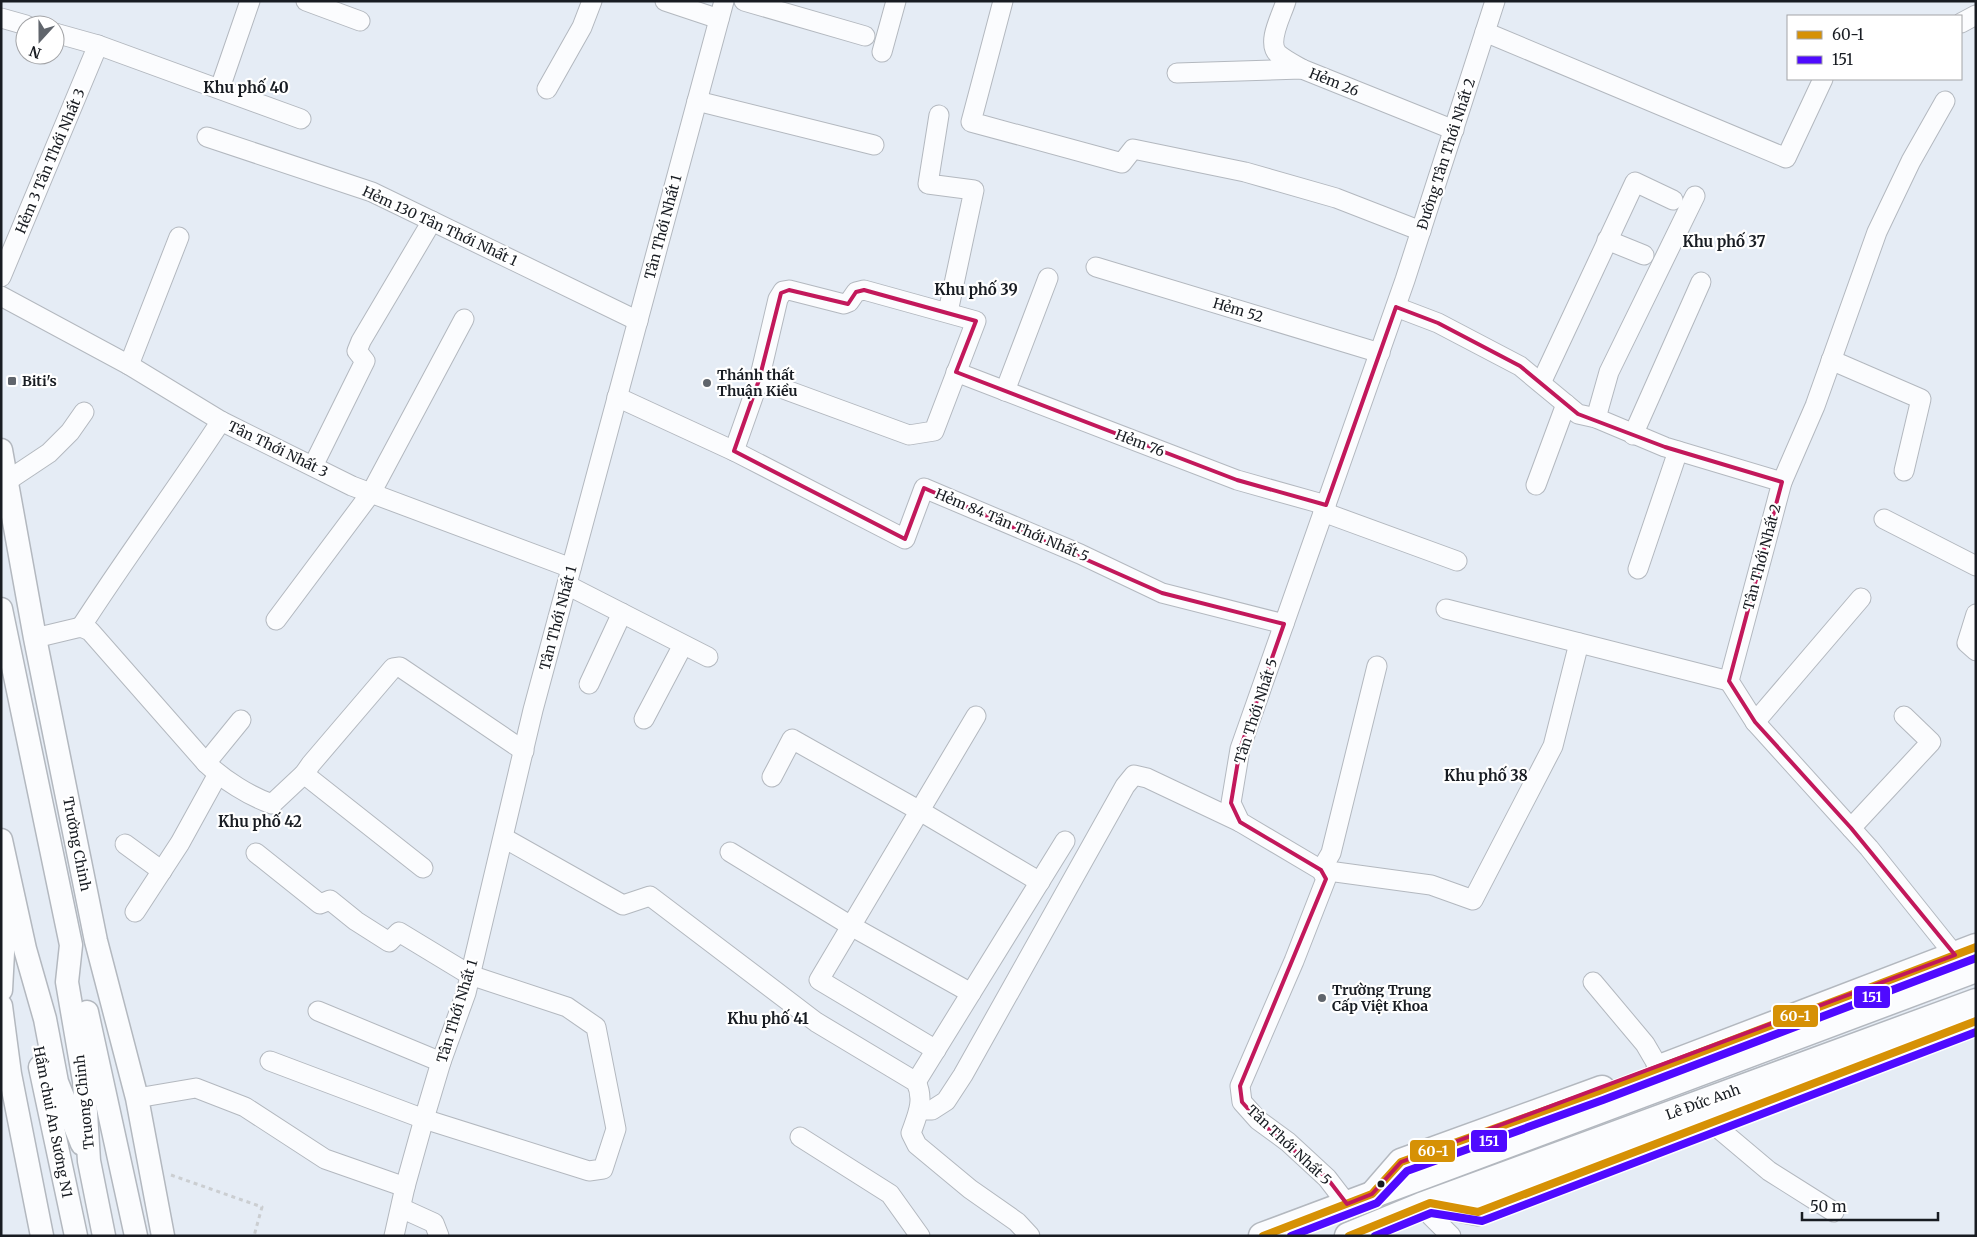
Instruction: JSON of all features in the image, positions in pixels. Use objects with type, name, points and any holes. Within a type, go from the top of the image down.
[{"type":"highway","name":"Lê Đức Anh","points":[[1372,1194],[1401,1162],[1659,1068],[1969,961]]},
{"type":"highway","name":"Lê Đức Anh","points":[[1262,1236],[1969,961]]},
{"type":"highway","name":"Lê Đức Anh","points":[[1426,1204],[1478,1212],[1712,1122],[1877,1049],[1976,1002]]},
{"type":"highway","name":"Lê Đức Anh","points":[[1348,1236],[1426,1204],[1877,1049],[1976,1021]]},
{"type":"main road","name":"Trường Chinh","points":[[1,450],[35,638],[104,969],[137,1098],[163,1236]]},
{"type":"main road","name":"Truong Chinh","points":[[1,609],[71,945],[67,982],[84,1081],[89,1161]]},
{"type":"main road","name":"Truong Chinh","points":[[1,840],[25,949],[46,1019],[57,1082],[89,1161]]},
{"type":"main road","name":"Truong Chinh","points":[[60,892],[76,926],[104,969]]},
{"type":"main road","points":[[1,899],[4,934],[1,990]]},
{"type":"main road","points":[[71,945],[136,1236]]},
{"type":"main road","name":"Hầm chui An Sương N1","points":[[25,949],[40,1075],[76,1236]]},
{"type":"main road","points":[[1,1006],[10,1074],[42,1236]]},
{"type":"main road","points":[[89,1161],[104,1236]]},
{"type":"street","points":[[220,88],[250,1]]},
{"type":"street","points":[[306,1],[360,21]]},
{"type":"street","points":[[547,88],[583,25],[592,1]]},
{"type":"street","points":[[665,1],[721,10]]},
{"type":"street","points":[[744,1],[864,36]]},
{"type":"street","points":[[882,52],[896,1]]},
{"type":"street","points":[[1003,1],[971,122],[1122,163],[1133,149],[1245,172],[1336,198],[1421,231]]},
{"type":"street","points":[[1286,1],[1273,41],[1279,55],[1302,69]]},
{"type":"street","name":"Đường Tân Thới Nhất 2","points":[[1396,307],[1495,1]]},
{"type":"street","name":"Tân Thới Nhất 1","points":[[394,1236],[405,1187],[424,1119],[441,1062],[466,993],[524,751],[569,576],[721,10]]},
{"type":"street","points":[[1962,22],[1976,15]]},
{"type":"street","points":[[1,18],[15,22]]},
{"type":"street","points":[[1485,32],[1786,158],[1823,80]]},
{"type":"street","points":[[65,36],[98,45],[220,88],[301,119]]},
{"type":"street","name":"Hẻm 3 Tân Thới Nhất 3","points":[[1,276],[98,45]]},
{"type":"street","name":"Hẻm 26","points":[[1177,74],[1302,69],[1454,130]]},
{"type":"street","points":[[697,101],[874,145]]},
{"type":"street","name":"Tân Thới Nhất 2","points":[[1729,681],[1782,482],[1815,406],[1877,232],[1911,161],[1945,101]]},
{"type":"street","points":[[939,115],[928,184],[974,190],[948,312]]},
{"type":"street","name":"Hẻm 130 Tân Thới Nhất 1","points":[[206,137],[372,192],[638,321]]},
{"type":"street","points":[[1541,383],[1635,182],[1673,200]]},
{"type":"street","points":[[1596,418],[1609,372],[1695,196]]},
{"type":"street","points":[[313,466],[365,361],[357,351],[361,341],[432,221]]},
{"type":"street","points":[[129,365],[179,238]]},
{"type":"street","points":[[1608,240],[1644,255]]},
{"type":"street","name":"Hẻm 52","points":[[1096,267],[1380,353]]},
{"type":"street","points":[[1005,391],[1048,278]]},
{"type":"street","points":[[1633,435],[1701,282]]},
{"type":"street","points":[[734,452],[759,380],[778,299],[783,291],[788,290],[844,304],[850,302],[856,292],[864,290],[976,321],[934,431],[909,435],[759,380]]},
{"type":"street","name":"Tân Thới Nhất 3","points":[[1,296],[129,365],[221,421],[352,486],[569,576],[622,613],[708,657]]},
{"type":"street","points":[[1396,307],[1438,323],[1512,361],[1578,414],[1596,418],[1633,435],[1678,451],[1782,482]]},
{"type":"street","name":"Tân Thới Nhất 5","points":[[1240,822],[1231,803],[1240,749],[1396,307]]},
{"type":"street","points":[[276,620],[371,493],[464,319]]},
{"type":"street","points":[[1831,360],[1921,399],[1904,471]]},
{"type":"street","name":"Hẻm 76","points":[[956,372],[1237,480],[1324,509],[1457,561]]},
{"type":"street","name":"Hẻm 84 Tân Thới Nhất 5","points":[[617,397],[734,452],[905,539],[924,488],[1080,554],[1162,593],[1284,624]]},
{"type":"street","points":[[1536,485],[1566,404]]},
{"type":"street","points":[[7,482],[49,453],[70,432],[84,412]]},
{"type":"street","points":[[81,627],[114,574],[184,477],[221,421]]},
{"type":"street","points":[[1638,570],[1678,451]]},
{"type":"street","points":[[1884,519],[1976,566]]},
{"type":"street","points":[[1755,722],[1861,598]]},
{"type":"street","points":[[1446,609],[1729,681],[1755,722],[1969,961]]},
{"type":"street","points":[[589,684],[622,613]]},
{"type":"street","points":[[1976,614],[1967,643],[1976,651]]},
{"type":"street","points":[[35,638],[81,627],[90,631],[212,769],[263,801],[272,804],[304,774],[393,668],[400,667],[524,751]]},
{"type":"street","points":[[919,1110],[932,1110],[946,1100],[963,1075],[1081,862],[1125,786],[1134,775],[1146,778],[1240,822],[1321,870],[1431,885],[1474,900],[1553,746],[1579,643]]},
{"type":"street","points":[[644,719],[683,645]]},
{"type":"street","points":[[1321,870],[1331,853],[1377,666]]},
{"type":"street","points":[[936,1050],[819,980],[976,716]]},
{"type":"street","points":[[1851,828],[1931,742],[1904,716]]},
{"type":"street","points":[[135,912],[180,843],[212,769],[241,720]]},
{"type":"street","points":[[772,778],[792,739],[920,811],[1040,882]]},
{"type":"street","points":[[304,774],[424,868]]},
{"type":"street","points":[[504,838],[623,905],[650,896],[816,1022],[916,1082],[920,1091],[921,1101],[911,1133],[917,1145],[970,1189],[1017,1222],[1030,1236]]},
{"type":"street","points":[[916,1082],[1065,841]]},
{"type":"street","points":[[125,844],[162,870]]},
{"type":"street","points":[[730,852],[851,926],[971,993]]},
{"type":"street","points":[[256,853],[320,904],[330,900],[356,921],[389,942],[399,932],[470,975],[567,1007],[596,1027],[616,1129],[603,1169],[588,1171],[424,1119],[270,1061]]},
{"type":"street","name":"Tân Thới Nhất 5","points":[[1321,870],[1326,879],[1294,961],[1240,1086],[1242,1102],[1258,1120],[1288,1142],[1328,1178],[1347,1204]]},
{"type":"street","points":[[1593,982],[1645,1044],[1659,1068]]},
{"type":"street","points":[[318,1011],[441,1062]]},
{"type":"street","points":[[137,1098],[196,1088],[245,1106],[326,1159],[405,1187]]},
{"type":"street","points":[[1712,1122],[1769,1172],[1834,1212]]},
{"type":"street","points":[[800,1137],[890,1194],[920,1236]]},
{"type":"street","points":[[1426,1204],[1452,1236]]},
{"type":"street","points":[[401,1208],[434,1223],[439,1236]]},
{"type":"path","points":[[150,1168],[262,1207],[254,1236]]},
{"type":"highlighted area","points":[[789,290],[848,304],[856,292],[864,290],[976,321],[956,372],[1237,480],[1326,505],[1396,307],[1438,323],[1520,366],[1578,414],[1665,447],[1782,482],[1729,681],[1755,722],[1851,828],[1955,955],[1401,1162],[1372,1194],[1347,1204],[1327,1178],[1258,1120],[1242,1102],[1240,1086],[1326,879],[1321,870],[1240,822],[1231,803],[1240,749],[1284,624],[1162,593],[924,488],[905,539],[734,451],[759,380],[781,293]]},
{"type":"transit line","name":"60-1","points":[[1263,1236],[1372,1194],[1401,1162],[1599,1091],[1976,947]]},
{"type":"transit line","name":"151","points":[[1291,1236],[1377,1203],[1407,1171],[1603,1100],[1976,958]]},
{"type":"transit line","name":"60-1","points":[[1349,1236],[1430,1203],[1478,1212],[1976,1021]]},
{"type":"transit line","name":"151","points":[[1375,1236],[1431,1213],[1482,1221],[1976,1032]]},
{"type":"place","name":"Biti's","points":[[12,381]]},
{"type":"place","name":"Thánh thất Thuận Kiều","points":[[707,383]]},
{"type":"place","name":"Trường Trung Cấp Việt Khoa","points":[[1322,998]]},
{"type":"district","name":"Khu phố 40","points":[[246,87]]},
{"type":"district","name":"Khu phố 37","points":[[1724,241]]},
{"type":"district","name":"Khu phố 39","points":[[976,289]]},
{"type":"district","name":"Khu phố 38","points":[[1486,775]]},
{"type":"district","name":"Khu phố 42","points":[[260,821]]},
{"type":"district","name":"Khu phố 41","points":[[768,1018]]}]
